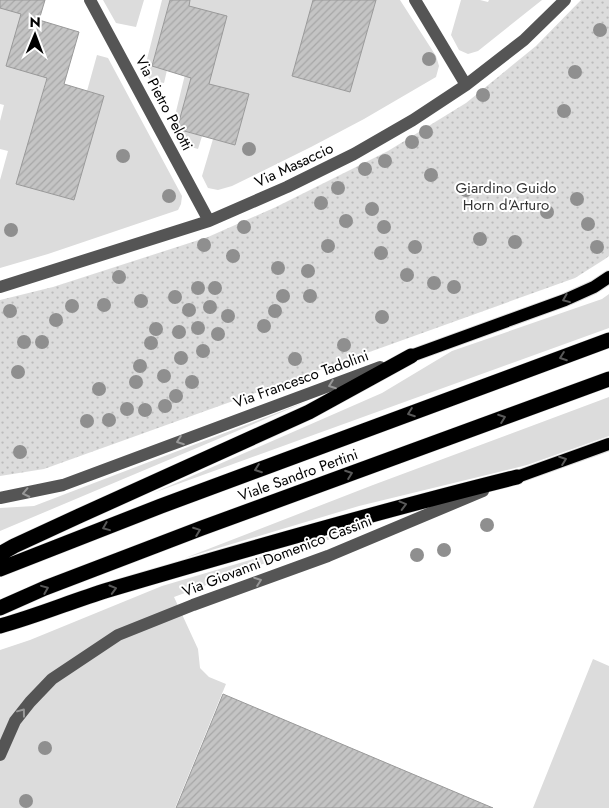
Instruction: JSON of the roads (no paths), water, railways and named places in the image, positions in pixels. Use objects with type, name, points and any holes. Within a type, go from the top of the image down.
[{"type":"highway","name":"Viale Sandro Pertini","points":[[0,569],[179,499],[609,340]]},
{"type":"highway","points":[[0,554],[22,542],[309,412],[411,356]]},
{"type":"highway","name":"Viale Sandro Pertini","points":[[0,608],[45,588],[211,525],[609,379]]},
{"type":"highway","points":[[0,626],[33,617],[105,591],[332,525],[405,504],[518,476]]},
{"type":"main road","name":"Via Francesco Tadolini","points":[[411,356],[565,300],[594,287],[609,277]]},
{"type":"main road","name":"Via Giovanni Domenico Cassini","points":[[518,476],[609,444]]},
{"type":"street","name":"Via Pietro Pelotti","points":[[90,0],[209,221]]},
{"type":"street","points":[[415,0],[466,85]]},
{"type":"street","name":"Via Masaccio","points":[[0,287],[209,221],[354,154],[413,120],[466,85],[524,40],[565,0]]},
{"type":"street","name":"Via Francesco Tadolini","points":[[0,498],[63,484],[411,356]]},
{"type":"street","name":"Via Giovanni Domenico Cassini","points":[[0,755],[15,721],[52,679],[118,635],[193,605],[328,556],[518,476]]},
{"type":"park label","name":"Giardino Guido Horn d'Arturo","points":[[506,196]]}]
